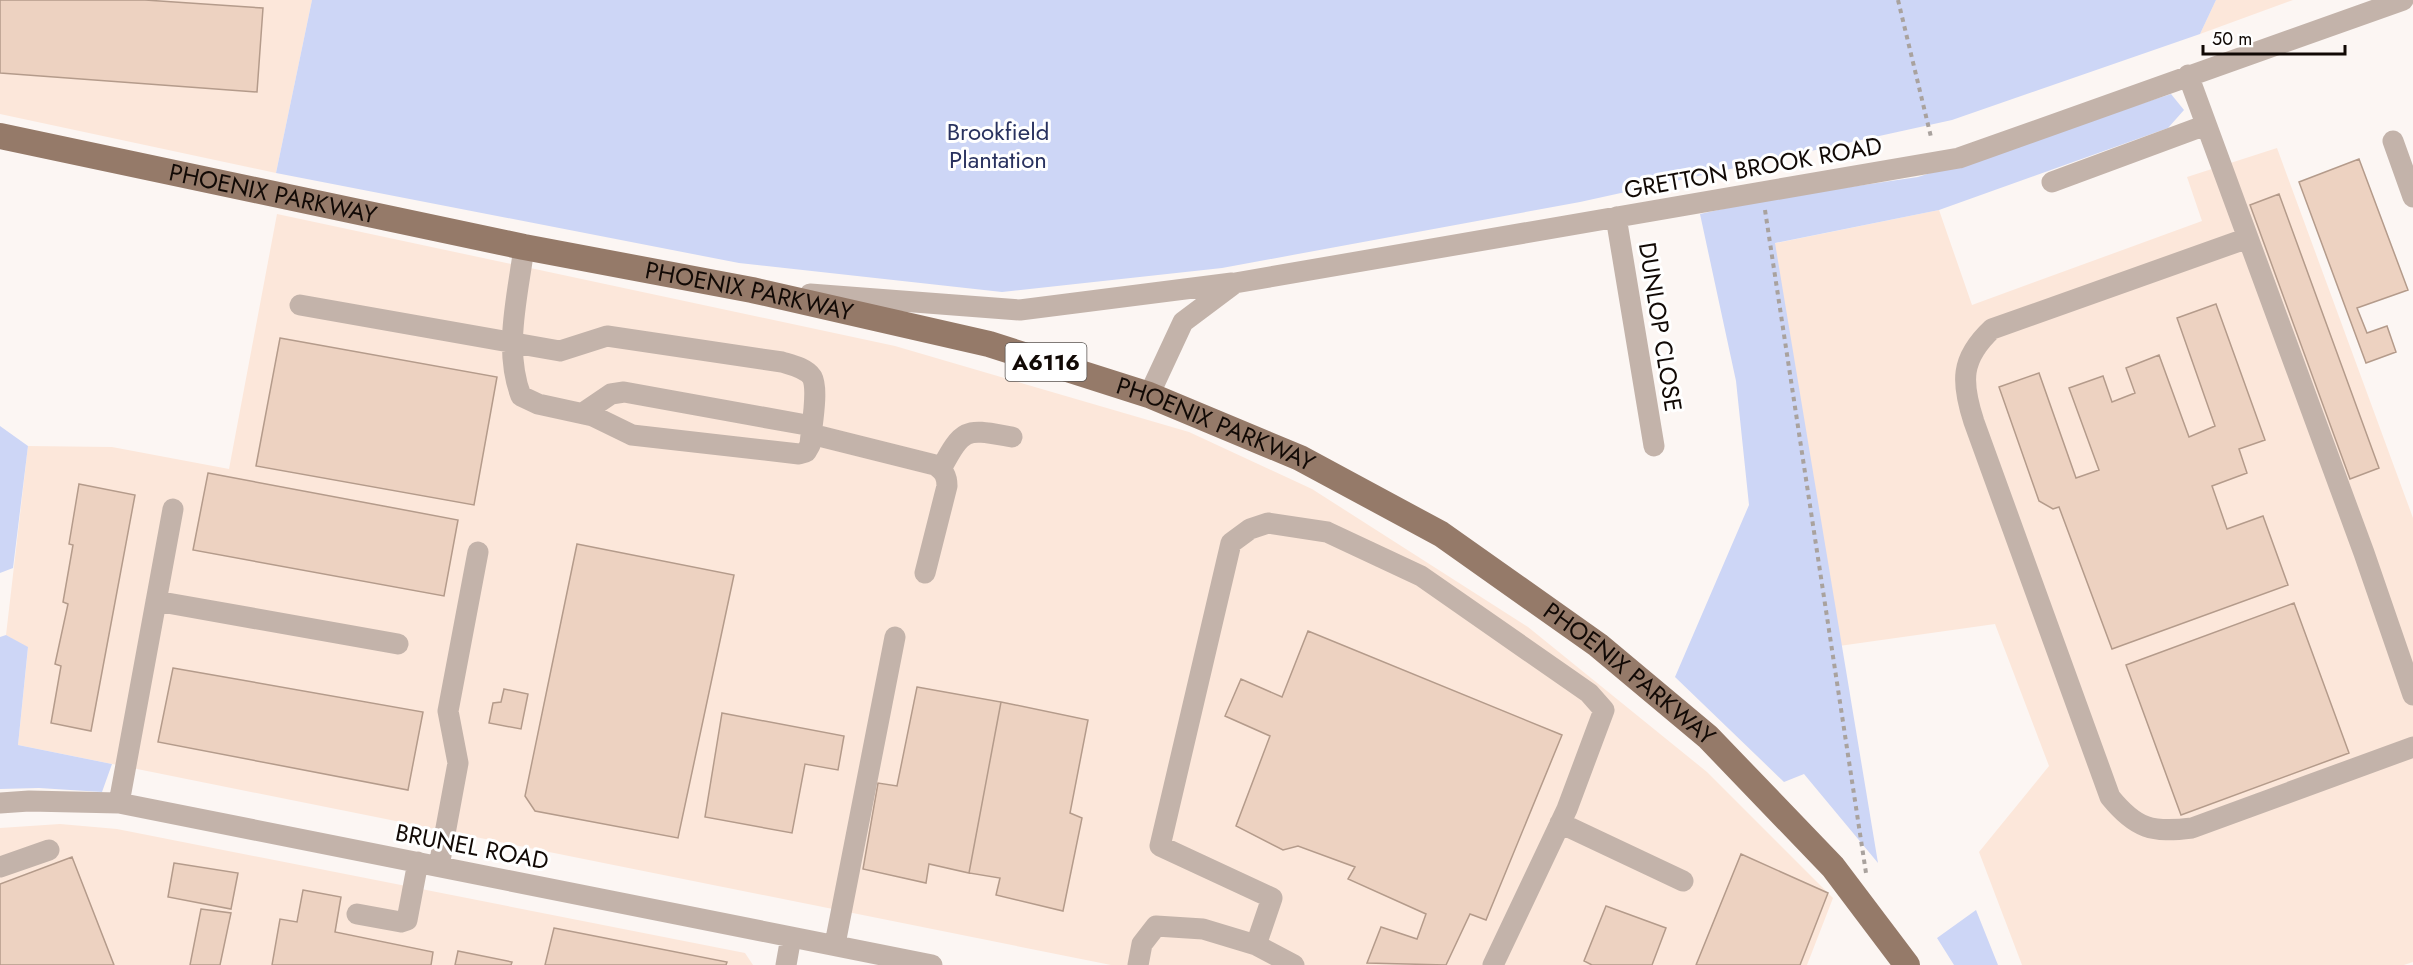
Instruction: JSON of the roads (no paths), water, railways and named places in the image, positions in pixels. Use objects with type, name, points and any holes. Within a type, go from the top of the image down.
[{"type":"main road","name":"PHOENIX PARKWAY","points":[[0,136],[524,247],[752,290],[989,344],[1149,395],[1300,458],[1441,534],[1598,645],[1716,745],[1833,867],[1907,965]]},
{"type":"street","name":"GRETTON BROOK ROAD","points":[[1149,395],[1183,322],[1235,283],[1959,158],[2403,0]]},
{"type":"street","points":[[2187,75],[2361,543],[2413,695]]},
{"type":"street","points":[[2052,182],[2206,125]]},
{"type":"street","points":[[2393,141],[2413,197]]},
{"type":"street","name":"DUNLOP CLOSE","points":[[1617,217],[1654,446]]},
{"type":"street","points":[[2248,238],[1992,329],[1976,344],[1966,367],[1964,393],[2110,797],[2126,816],[2142,826],[2168,831],[2192,828],[2413,747]]},
{"type":"street","points":[[300,305],[512,342],[560,351],[607,336],[782,362],[801,368],[811,376],[815,387],[810,445],[806,452],[799,454],[632,435],[583,413],[538,404],[521,396],[514,378],[512,342],[524,247]]},
{"type":"street","points":[[752,290],[1020,310],[1235,283]]},
{"type":"street","points":[[583,413],[611,394],[624,392],[811,430],[935,465],[947,477],[947,486],[925,573]]},
{"type":"street","points":[[941,469],[963,435],[975,430],[1012,437]]},
{"type":"street","points":[[119,803],[173,509]]},
{"type":"street","points":[[1256,945],[1272,898],[1160,846],[1231,543],[1250,529],[1268,523],[1327,532],[1421,576],[1589,693],[1604,710],[1588,758],[1560,823],[1493,965]]},
{"type":"street","points":[[439,866],[458,763],[448,711],[478,552]]},
{"type":"street","points":[[156,600],[398,645]]},
{"type":"street","points":[[835,944],[895,637]]},
{"type":"street","name":"BRUNEL ROAD","points":[[0,803],[29,801],[119,803],[932,965]]},
{"type":"street","points":[[1560,823],[1683,881]]},
{"type":"street","points":[[0,867],[49,850]]},
{"type":"street","points":[[357,914],[401,922],[407,920],[418,862]]},
{"type":"street","points":[[1138,965],[1142,944],[1156,926],[1203,929],[1256,945],[1294,965]]},
{"type":"street","points":[[786,965],[791,937]]},
{"type":"park label","name":"Brookfield Plantation","points":[[998,146]]}]
